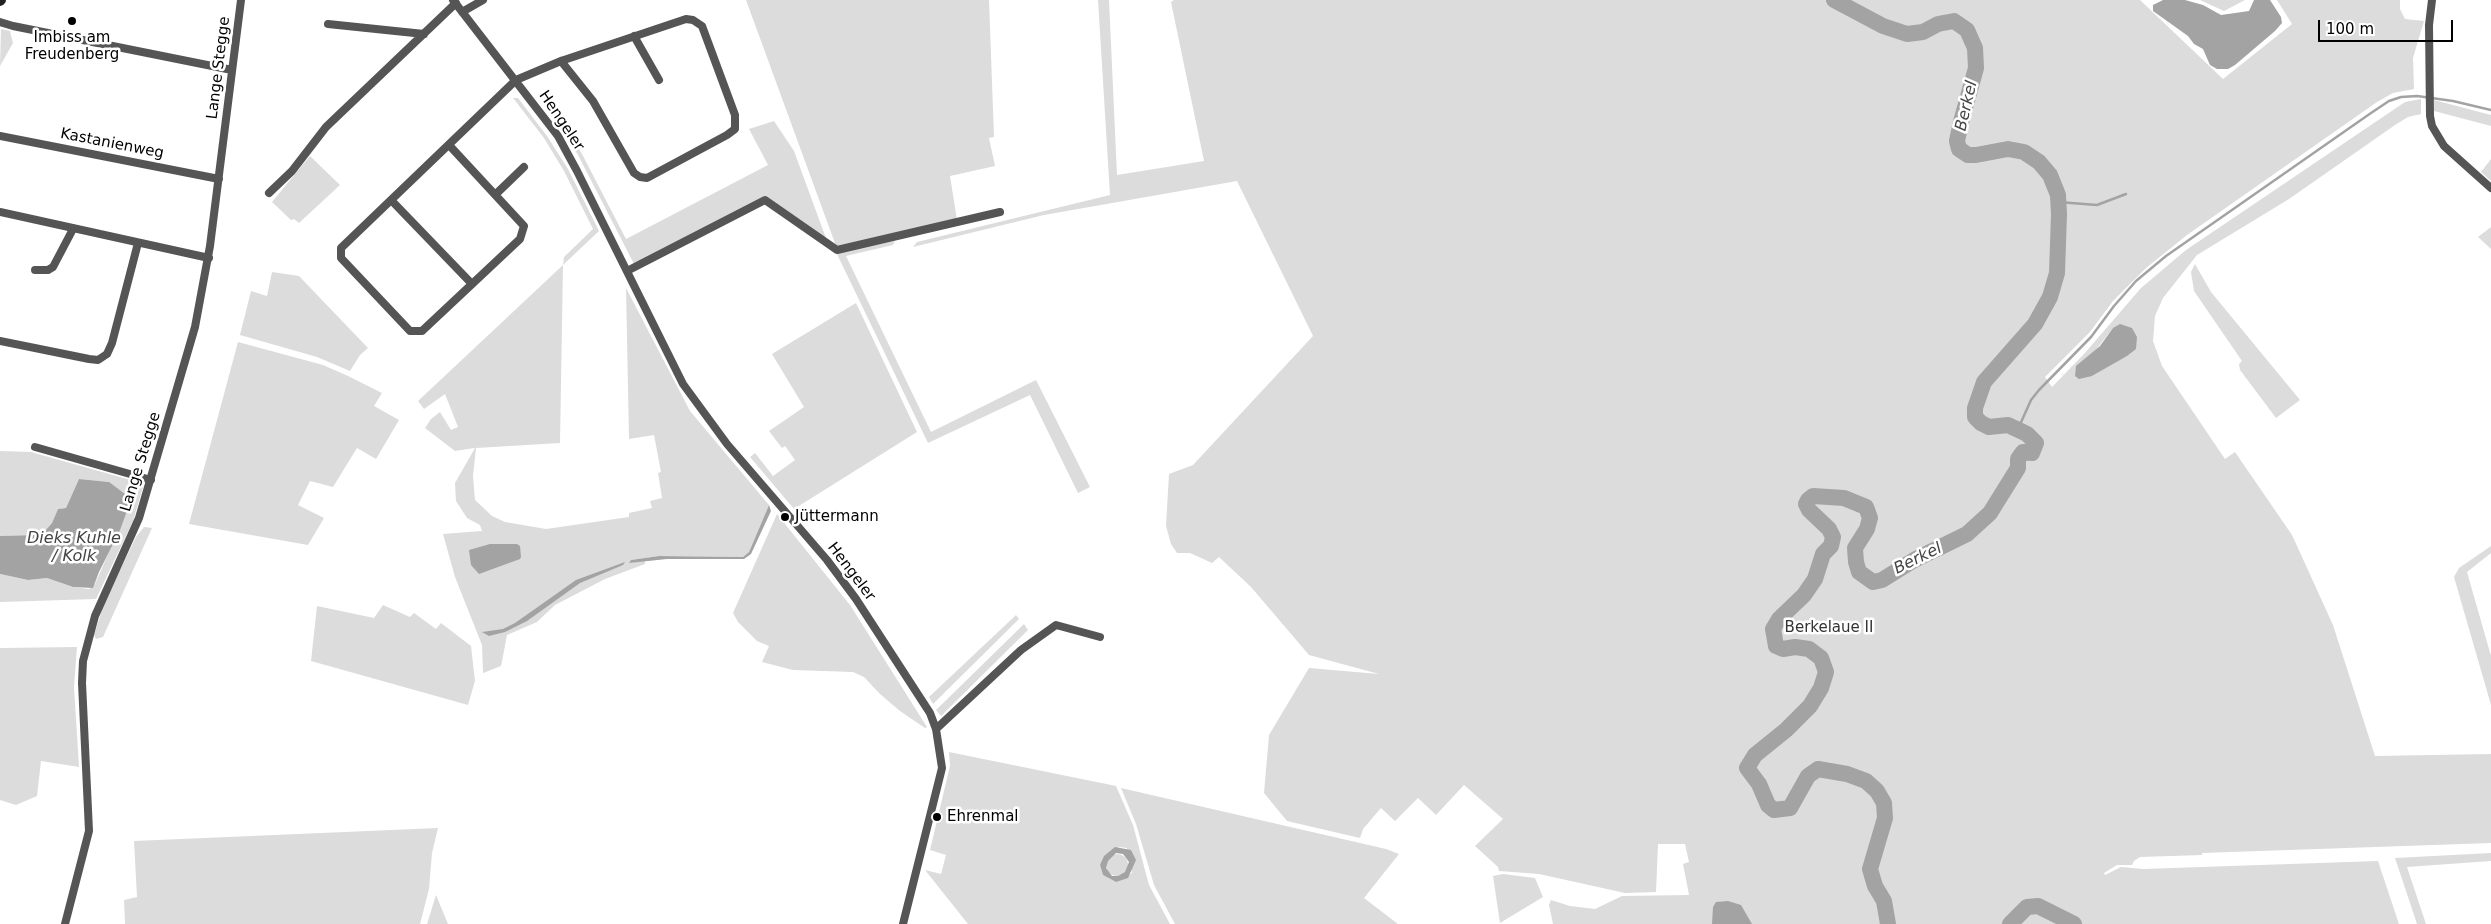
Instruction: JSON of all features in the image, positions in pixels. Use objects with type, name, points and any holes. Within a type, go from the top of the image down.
[{"type":"street","name":"Lange Stegge","points":[[65,924],[89,831],[82,683],[84,661],[94,616],[139,518],[196,326],[209,258],[241,0]]},
{"type":"street","points":[[462,12],[483,0]]},
{"type":"street","points":[[2432,0],[2429,25],[2430,116],[2432,126],[2444,146],[2491,188]]},
{"type":"street","points":[[269,193],[292,171],[326,127],[455,2]]},
{"type":"street","name":"Hengeler","points":[[455,2],[558,136],[578,171],[683,384],[726,444],[827,560],[856,599],[917,692],[936,729],[942,768],[903,924]]},
{"type":"street","points":[[449,145],[524,226],[520,239],[422,331],[410,331],[342,258],[341,248],[516,80],[561,61],[686,19],[699,22],[735,115],[735,129],[727,136],[647,178],[634,173],[593,101],[561,61]]},
{"type":"street","points":[[0,22],[21,28],[232,70]]},
{"type":"street","points":[[328,24],[424,34]]},
{"type":"street","points":[[634,36],[660,80]]},
{"type":"street","name":"Kastanienweg","points":[[0,136],[219,179]]},
{"type":"street","points":[[496,194],[524,168]]},
{"type":"street","points":[[627,271],[765,200],[837,250],[1000,212]]},
{"type":"street","points":[[392,201],[472,284]]},
{"type":"street","points":[[0,212],[138,244],[209,258]]},
{"type":"street","points":[[35,270],[48,270],[53,267],[73,229]]},
{"type":"street","points":[[0,341],[89,359],[98,360],[107,354],[112,343],[138,244]]},
{"type":"street","points":[[35,447],[151,480]]},
{"type":"street","points":[[936,729],[1020,650],[1056,624],[1100,637]]},
{"type":"green space","points":[[746,0],[989,0],[994,137],[989,138],[995,166],[950,176],[957,220],[836,246]]},
{"type":"green space","name":"Berkelaue II","points":[[1098,0],[1109,0],[1117,175],[1204,161],[1171,2],[1174,0],[2140,0],[2223,79],[2292,24],[2277,0],[2400,0],[2400,9],[2405,19],[2424,21],[2413,58],[2414,89],[2393,93],[2377,102],[2187,235],[2146,268],[2113,301],[2090,332],[2045,377],[2052,387],[2084,354],[2141,288],[2186,250],[2405,102],[2421,99],[2421,114],[2408,117],[2395,125],[2289,199],[2197,255],[2163,298],[2155,316],[2153,341],[2162,366],[2225,459],[2235,452],[2292,535],[2333,625],[2375,756],[2491,754],[2491,843],[2202,853],[2202,855],[2140,857],[2132,865],[2117,865],[2104,873],[2105,875],[2121,867],[2143,869],[2378,861],[2399,924],[1553,924],[1549,905],[1551,900],[1570,906],[1595,909],[1622,896],[1689,895],[1683,864],[1689,862],[1685,844],[1658,844],[1656,892],[1625,893],[1539,874],[1499,871],[1498,867],[1475,846],[1503,819],[1464,785],[1436,815],[1418,798],[1395,821],[1381,808],[1363,829],[1360,838],[1287,821],[1264,793],[1269,735],[1309,668],[1379,674],[1309,655],[1251,587],[1219,557],[1212,563],[1190,553],[1177,553],[1171,544],[1166,526],[1169,474],[1193,465],[1313,336],[1237,181],[1044,215],[913,247],[917,242],[1110,195]],"holes":[[[2113,328],[2131,353],[2092,376],[2094,352]]]},
{"type":"green space","points":[[2200,0],[2245,0],[2224,11]]},
{"type":"green space","points":[[1,29],[10,31],[13,43],[0,66]]},
{"type":"green space","points":[[513,98],[518,98],[547,136],[568,169],[599,231],[563,265],[564,257],[593,229],[564,171],[544,138]]},
{"type":"green space","points":[[2434,100],[2491,115],[2491,126],[2434,111]]},
{"type":"green space","points":[[774,121],[794,151],[827,241],[765,197],[634,264],[578,155],[561,128],[565,126],[582,154],[626,239],[768,165],[749,129]]},
{"type":"green space","points":[[310,156],[340,185],[299,223],[294,219],[291,220],[272,202]]},
{"type":"green space","points":[[2491,159],[2491,181],[2481,172]]},
{"type":"green space","points":[[2491,227],[2491,249],[2478,237]]},
{"type":"green space","points":[[895,241],[893,245],[846,256],[931,432],[1036,380],[1090,487],[1078,493],[1030,395],[928,443],[836,252]]},
{"type":"green space","points":[[2195,264],[2211,292],[2300,400],[2276,418],[2240,370],[2239,364],[2242,361],[2194,291],[2191,272]]},
{"type":"green space","points":[[563,265],[560,443],[476,448],[473,476],[475,500],[492,516],[505,522],[546,529],[629,517],[629,513],[652,508],[650,501],[662,498],[658,473],[661,472],[654,435],[629,439],[626,288],[690,411],[769,505],[749,552],[743,557],[659,556],[631,560],[630,563],[645,560],[645,564],[605,579],[555,605],[537,622],[507,635],[501,666],[483,673],[482,645],[455,577],[443,534],[482,531],[480,525],[467,518],[456,501],[455,483],[475,448],[455,451],[425,428],[431,419],[440,412],[451,430],[458,427],[445,394],[424,409],[418,401]]},
{"type":"green space","points":[[272,272],[299,276],[368,348],[360,355],[350,371],[317,357],[240,335],[251,291],[267,296]]},
{"type":"green space","points":[[856,303],[917,432],[794,509],[750,457],[755,453],[773,476],[795,460],[785,446],[782,448],[769,431],[804,407],[772,354]]},
{"type":"green space","points":[[238,342],[323,365],[348,376],[382,393],[374,406],[399,420],[376,459],[357,448],[333,487],[310,481],[298,505],[324,518],[308,545],[189,524]]},
{"type":"green space","points":[[0,451],[31,452],[138,482],[143,487],[133,521],[96,599],[0,602],[0,574],[28,580],[47,578],[73,587],[89,589],[95,584],[127,511],[109,482],[79,479],[66,508],[58,509],[52,523],[45,531],[35,535],[0,536]]},
{"type":"green space","points":[[777,514],[850,605],[927,727],[925,728],[900,711],[864,677],[853,672],[793,670],[762,662],[769,646],[757,641],[738,622],[733,613]]},
{"type":"green space","points":[[144,527],[152,528],[103,637],[96,639],[94,635],[104,604],[136,537]]},
{"type":"green space","points":[[2491,546],[2491,553],[2467,572],[2491,656],[2491,705],[2454,577],[2459,568]]},
{"type":"green space","points":[[383,605],[410,617],[414,613],[436,629],[441,623],[471,646],[475,681],[468,705],[311,661],[317,606],[374,618]]},
{"type":"green space","points":[[1016,615],[1019,619],[933,704],[929,697]]},
{"type":"green space","points":[[1024,624],[1028,630],[941,716],[936,710]]},
{"type":"green space","points":[[77,647],[74,687],[79,767],[41,761],[37,796],[16,805],[0,800],[0,648]]},
{"type":"green space","points":[[949,752],[1116,786],[1133,825],[1149,885],[1170,924],[968,924],[925,870],[941,874],[946,855],[930,850],[950,766]],"holes":[[[1119,847],[1127,848],[1132,873],[1116,882],[1103,875],[1100,865]]]},
{"type":"green space","points":[[1121,788],[1386,849],[1399,854],[1364,898],[1398,924],[1175,924],[1154,885],[1136,824]]},
{"type":"green space","points":[[438,828],[432,853],[429,889],[420,924],[125,924],[124,900],[137,897],[134,841]]},
{"type":"green space","points":[[2491,853],[2491,861],[2407,867],[2426,924],[2417,924],[2395,858]]},
{"type":"green space","points":[[1117,854],[1125,857],[1128,865],[1125,873],[1117,876],[1109,873],[1106,865],[1109,857]]},
{"type":"green space","points":[[1503,874],[1535,878],[1543,897],[1500,923],[1493,876]]},
{"type":"green space","points":[[436,895],[448,924],[427,924]]},
{"type":"water","points":[[2163,0],[2185,0],[2203,5],[2221,15],[2249,11],[2254,0],[2270,0],[2281,17],[2282,23],[2235,65],[2228,69],[2217,69],[2210,65],[2203,49],[2153,11],[2153,5]]},
{"type":"water","points":[[2120,324],[2132,328],[2137,337],[2136,349],[2092,376],[2079,379],[2075,376],[2076,366],[2100,346],[2113,328]]},
{"type":"water","name":"Dieks Kuhle / Kolk","points":[[79,479],[109,482],[125,494],[128,500],[127,511],[120,530],[93,588],[73,587],[47,578],[28,580],[0,574],[0,536],[35,535],[45,531],[52,523],[58,509],[66,508]]},
{"type":"water","points":[[769,505],[771,511],[751,554],[744,559],[667,559],[629,563],[631,560],[659,556],[743,557],[749,552]]},
{"type":"water","points":[[490,544],[517,544],[520,546],[521,557],[479,574],[471,565],[469,550]]},
{"type":"water","points":[[625,562],[623,565],[580,583],[527,621],[505,632],[489,636],[482,632],[503,629],[515,623],[576,580]]},
{"type":"water","points":[[1115,847],[1131,850],[1136,860],[1128,878],[1116,882],[1103,875],[1100,865],[1104,856]],"holes":[[[1116,853],[1123,854],[1129,862],[1125,872],[1118,876],[1112,876],[1106,868],[1108,861]]]},
{"type":"water","points":[[1728,901],[1741,905],[1752,924],[1712,924],[1713,907],[1716,902]]},
{"type":"waterway","name":"Berkel","points":[[1834,0],[1883,26],[1907,34],[1923,32],[1938,24],[1954,21],[1967,30],[1975,48],[1976,68],[1957,141],[1959,149],[1968,155],[2008,149],[2024,152],[2039,162],[2050,175],[2058,195],[2057,273],[2050,297],[2035,324],[1984,382],[1975,408],[1975,417],[1981,423],[1989,427],[2008,425],[2027,434],[2036,443],[2032,453],[2023,452],[2018,459],[2018,468],[1990,513],[1967,534],[1914,560],[1882,580],[1873,582],[1859,572],[1856,562],[1855,548],[1867,529],[1870,518],[1866,507],[1844,498],[1813,496],[1806,504],[1809,510],[1829,529],[1833,537],[1831,546],[1823,554],[1815,579],[1804,595],[1779,619],[1773,629],[1776,646],[1783,649],[1795,647],[1809,649],[1821,658],[1826,672],[1821,688],[1810,706],[1786,730],[1755,755],[1747,768],[1759,784],[1768,805],[1774,810],[1790,808],[1808,776],[1818,769],[1847,774],[1866,781],[1877,791],[1884,803],[1885,818],[1870,869],[1875,886],[1884,901],[1888,924]]},
{"type":"waterway","points":[[2018,429],[2031,400],[2091,337],[2136,281],[2166,256],[2371,113],[2389,101],[2401,97],[2417,96],[2453,101],[2491,110]]},
{"type":"waterway","points":[[2058,202],[2097,205],[2126,194]]},
{"type":"waterway","name":"Berkel","points":[[2010,924],[2027,907],[2038,906],[2074,924]]},
{"type":"place","name":"Imbiss am Freudenberg","points":[[72,21]]},
{"type":"place","name":"Jüttermann","points":[[785,517]]},
{"type":"place","name":"Ehrenmal","points":[[937,817]]}]
